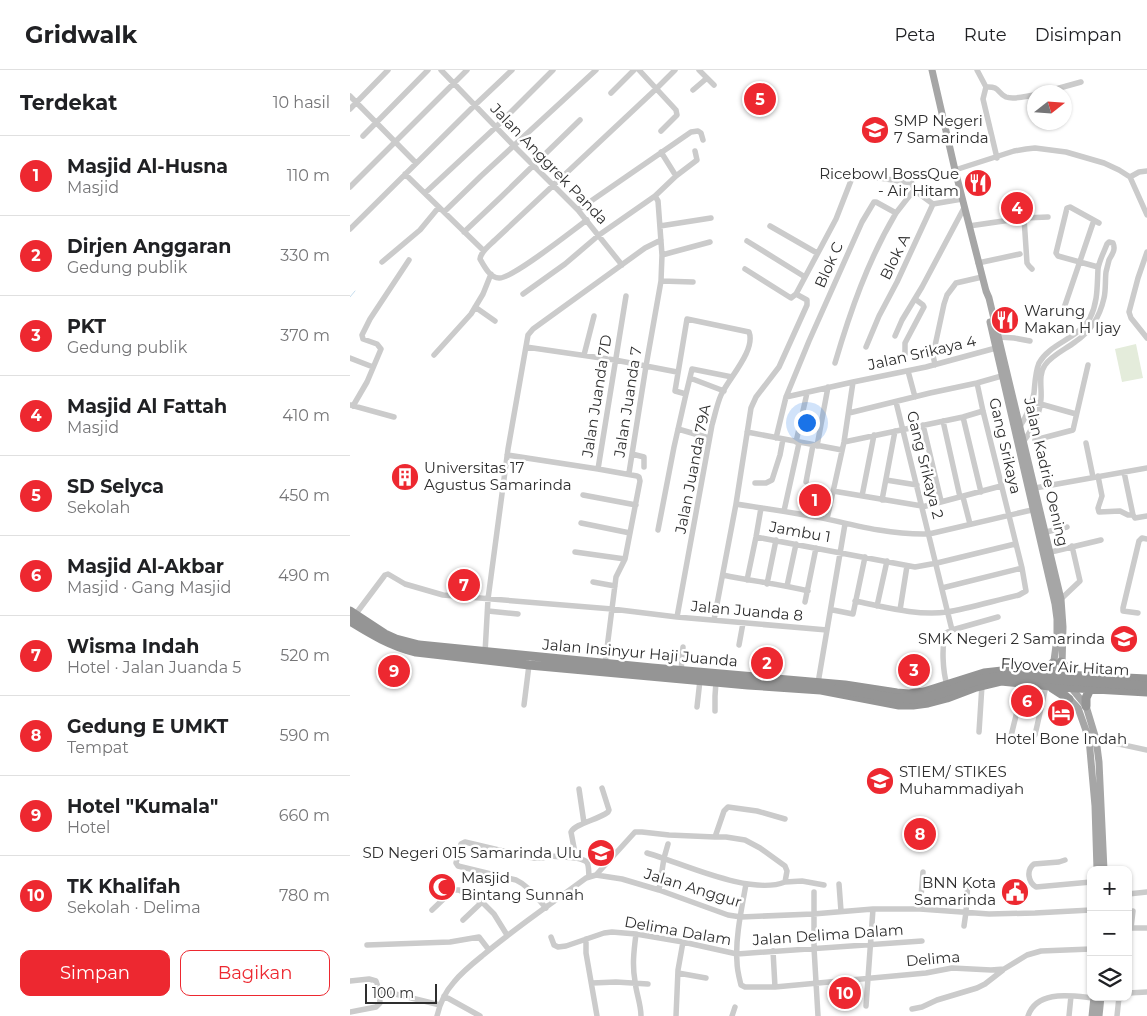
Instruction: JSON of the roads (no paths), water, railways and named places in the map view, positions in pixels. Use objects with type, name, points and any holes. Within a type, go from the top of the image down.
[{"type":"highway","name":"Jalan Insinyur Haji Juanda","points":[[352,616],[385,634],[419,645],[681,671],[716,682],[821,686],[846,685],[909,694],[924,692],[984,673],[1020,671],[1076,675],[1145,686]]},
{"type":"highway","name":"Jalan Insinyur Haji Juanda","points":[[352,616],[382,640],[405,650],[529,665],[821,686],[899,705],[928,704],[982,685],[1001,682],[1090,689],[1145,686]]},
{"type":"highway","points":[[1042,673],[1057,663],[1076,675]]},
{"type":"highway","name":"Flyover Air Hitam","points":[[821,686],[912,700],[928,698],[981,679],[1001,676],[1145,686]]},
{"type":"highway","points":[[1046,686],[1069,699]]},
{"type":"highway","points":[[1086,706],[1086,698],[1090,689]]},
{"type":"main road","name":"Jalan Kadrie Oening","points":[[932,70],[964,208],[999,337],[1016,434],[1037,509],[1046,532],[1061,599],[1063,627],[1057,663]]},
{"type":"main road","name":"Jalan Kadrie Oening","points":[[986,292],[985,299],[996,348],[1024,441],[1035,488],[1037,509],[1057,619],[1057,663]]},
{"type":"main road","points":[[1057,663],[1053,674],[1060,687],[1078,708],[1089,740],[1095,806],[1097,866]]},
{"type":"main road","points":[[1057,663],[1070,688],[1086,706],[1096,739],[1099,762],[1104,866]]},
{"type":"main road","points":[[1092,1016],[1097,1001]]},
{"type":"main road","points":[[1098,1001],[1099,1016]]},
{"type":"street","points":[[350,109],[388,70]]},
{"type":"street","points":[[363,136],[428,70]]},
{"type":"street","name":"Jalan Anggrek Panda","points":[[442,70],[578,210],[622,266]]},
{"type":"street","points":[[350,187],[467,70]]},
{"type":"street","points":[[350,229],[512,70]]},
{"type":"street","points":[[425,193],[496,127],[553,70]]},
{"type":"street","points":[[444,212],[596,70]]},
{"type":"street","points":[[611,93],[634,70]]},
{"type":"street","points":[[639,70],[676,110],[677,115],[661,131]]},
{"type":"street","points":[[587,220],[510,275],[498,278],[491,274],[481,261],[482,254],[675,70]]},
{"type":"street","points":[[699,70],[714,85]]},
{"type":"street","points":[[977,70],[986,87],[983,99],[997,158]]},
{"type":"street","points":[[693,90],[707,78]]},
{"type":"street","points":[[1070,85],[1080,82]]},
{"type":"street","points":[[986,87],[996,88],[1003,96],[1009,98],[1027,96]]},
{"type":"street","points":[[350,96],[416,163]]},
{"type":"street","points":[[464,232],[580,120]]},
{"type":"street","points":[[578,210],[691,132],[698,131],[701,133],[703,140]]},
{"type":"street","points":[[955,170],[1026,149],[1066,152],[1104,163],[1130,177],[1147,215]]},
{"type":"street","points":[[523,294],[566,264],[599,235],[655,196],[676,176],[697,160],[695,151]]},
{"type":"street","points":[[661,152],[676,176]]},
{"type":"street","points":[[1130,177],[1139,172],[1147,171]]},
{"type":"street","points":[[405,174],[464,232],[482,254]]},
{"type":"street","points":[[745,269],[791,298],[796,294],[836,219],[854,176],[860,175],[912,183],[914,190],[934,204],[962,199]]},
{"type":"street","points":[[834,363],[869,265],[884,233],[914,190]]},
{"type":"street","name":"Jalan Juanda 7","points":[[605,664],[617,575],[625,559],[636,504],[639,478],[629,473],[661,282],[661,240],[658,201],[655,196]]},
{"type":"street","name":"Blok C","points":[[786,397],[842,264],[872,203],[876,202],[896,214]]},
{"type":"street","name":"Blok A","points":[[866,347],[879,316],[934,204]]},
{"type":"street","points":[[382,262],[420,230],[439,207]]},
{"type":"street","points":[[1063,311],[1079,262],[1097,222],[1070,207],[1068,208],[1056,253],[1058,256],[1079,262],[1098,268]]},
{"type":"street","points":[[895,336],[964,208]]},
{"type":"street","points":[[969,226],[1024,218],[1048,217]]},
{"type":"street","points":[[660,226],[711,218]]},
{"type":"street","points":[[1024,218],[1027,263],[1032,269]]},
{"type":"street","points":[[770,226],[818,253]]},
{"type":"street","points":[[485,652],[488,598],[507,452],[528,335],[533,329],[647,246],[661,240]]},
{"type":"street","points":[[662,255],[710,242]]},
{"type":"street","points":[[747,242],[805,277]]},
{"type":"street","points":[[1016,434],[1027,416],[1032,401],[1037,368],[1044,356],[1082,329],[1090,318],[1097,293],[1098,268],[1107,244],[1113,243],[1115,247],[1107,271],[1107,298],[1090,329],[1050,359],[1045,365],[1042,371],[1040,404],[1034,424],[1024,441]]},
{"type":"street","points":[[1147,252],[1129,312],[1131,318],[1147,338]]},
{"type":"street","points":[[978,263],[1020,254]]},
{"type":"street","points":[[394,417],[352,405],[367,382],[381,349],[376,344],[364,339],[362,335],[370,319],[409,260]]},
{"type":"street","points":[[434,355],[471,314],[483,294],[491,274]]},
{"type":"street","points":[[935,365],[933,355],[947,295],[956,283],[982,277]]},
{"type":"street","points":[[661,282],[694,282]]},
{"type":"street","points":[[714,620],[753,403],[779,367],[807,305],[807,300],[796,294]]},
{"type":"street","name":"Jalan Juanda 7D","points":[[626,296],[598,469],[629,473]]},
{"type":"street","points":[[904,354],[905,343],[924,308],[923,304],[915,298]]},
{"type":"street","points":[[475,307],[495,321]]},
{"type":"street","points":[[584,355],[594,316]]},
{"type":"street","name":"Jalan Juanda 79A","points":[[677,372],[688,319],[750,333],[745,358],[724,391],[716,410],[709,438],[677,617]]},
{"type":"street","points":[[999,337],[1030,341]]},
{"type":"street","points":[[526,347],[615,360],[677,372],[674,390],[686,394]]},
{"type":"street","name":"Jalan Srikaya 4","points":[[786,397],[935,365],[996,348]]},
{"type":"street","points":[[350,358],[373,367]]},
{"type":"street","points":[[1035,440],[1073,430],[1088,365]]},
{"type":"street","points":[[658,530],[692,369],[732,377]]},
{"type":"street","points":[[908,371],[915,397]]},
{"type":"street","points":[[849,413],[977,383],[1005,374]]},
{"type":"street","points":[[690,378],[724,391]]},
{"type":"street","points":[[827,519],[844,442],[853,382]]},
{"type":"street","name":"Gang Srikaya","points":[[948,612],[1019,595],[1024,593],[1026,589],[977,383]]},
{"type":"street","points":[[806,482],[828,387]]},
{"type":"street","points":[[784,511],[807,393]]},
{"type":"street","points":[[776,438],[786,397]]},
{"type":"street","points":[[1032,401],[1076,414]]},
{"type":"street","name":"Gang Srikaya 2","points":[[896,402],[952,630]]},
{"type":"street","points":[[844,442],[963,417],[983,411]]},
{"type":"street","points":[[963,417],[981,492]]},
{"type":"street","points":[[943,421],[970,524]]},
{"type":"street","points":[[923,425],[942,501]]},
{"type":"street","points":[[678,429],[709,438]]},
{"type":"street","points":[[882,500],[896,431]]},
{"type":"street","points":[[748,432],[842,450]]},
{"type":"street","points":[[862,496],[874,435]]},
{"type":"street","points":[[755,483],[766,483],[772,480],[783,439]]},
{"type":"street","points":[[1086,443],[1102,496],[1098,508],[1100,512],[1120,511],[1133,515],[1135,518],[1147,516]]},
{"type":"street","points":[[507,452],[598,469]]},
{"type":"street","points":[[632,454],[644,457],[644,467]]},
{"type":"street","points":[[1035,488],[1147,468]]},
{"type":"street","points":[[1124,472],[1133,515]]},
{"type":"street","points":[[886,480],[917,485]]},
{"type":"street","points":[[833,491],[922,506],[1001,486]]},
{"type":"street","points":[[583,495],[636,504]]},
{"type":"street","points":[[736,504],[914,535],[929,534],[1037,509]]},
{"type":"street","points":[[747,580],[761,508]]},
{"type":"street","points":[[581,523],[630,533]]},
{"type":"street","points":[[821,686],[827,630],[845,524]]},
{"type":"street","points":[[1046,532],[1067,527]]},
{"type":"street","name":"Jambu 1","points":[[756,537],[907,566],[922,566],[1015,544]]},
{"type":"street","points":[[1138,613],[1123,611],[1122,608],[1138,541],[1142,538],[1147,539]]},
{"type":"street","points":[[767,584],[776,540]]},
{"type":"street","points":[[1051,552],[1101,540]]},
{"type":"street","points":[[787,586],[796,544]]},
{"type":"street","points":[[1061,599],[1080,580],[1072,546]]},
{"type":"street","points":[[805,602],[816,548]]},
{"type":"street","points":[[575,552],[625,559]]},
{"type":"street","points":[[833,610],[852,614],[865,557]]},
{"type":"street","points":[[877,606],[887,561]]},
{"type":"street","points":[[900,610],[907,566]]},
{"type":"street","points":[[942,588],[1022,568]]},
{"type":"street","name":"Jalan Juanda 8","points":[[352,616],[385,575],[388,574],[406,584],[443,594],[827,630]]},
{"type":"street","points":[[723,575],[808,591]]},
{"type":"street","points":[[593,582],[615,586]]},
{"type":"street","points":[[855,601],[900,610],[948,612]]},
{"type":"street","points":[[488,611],[518,614]]},
{"type":"street","points":[[947,685],[944,669],[943,639],[946,634],[952,630],[998,617]]},
{"type":"street","points":[[739,644],[743,623]]},
{"type":"street","points":[[681,671],[683,647]]},
{"type":"street","points":[[524,705],[529,665]]},
{"type":"street","points":[[697,707],[703,678]]},
{"type":"street","points":[[715,711],[716,682]]},
{"type":"street","points":[[1011,736],[1024,683]]},
{"type":"street","points":[[979,732],[982,685]]},
{"type":"street","points":[[1035,735],[1046,686]]},
{"type":"street","points":[[1096,739],[1147,750]]},
{"type":"street","points":[[576,858],[571,832],[573,828],[596,819],[609,810],[602,788]]},
{"type":"street","points":[[579,789],[584,823]]},
{"type":"street","points":[[716,836],[724,811],[730,807],[757,811],[785,819]]},
{"type":"street","points":[[437,1016],[444,996],[457,979],[507,935],[592,876],[635,832],[716,836],[745,840],[785,866],[787,871],[785,882]]},
{"type":"street","points":[[546,908],[533,892],[516,880],[458,866],[456,863],[461,844],[465,842],[539,858],[550,856],[584,859],[592,876]]},
{"type":"street","points":[[659,890],[668,844]]},
{"type":"street","points":[[647,853],[698,871],[746,884],[780,884],[802,881],[824,885]]},
{"type":"street","points":[[1065,860],[1031,866],[1029,878],[1032,884],[1036,887],[1087,882]]},
{"type":"street","points":[[920,909],[923,872]]},
{"type":"street","name":"Jalan Anggur","points":[[592,876],[622,879],[728,915],[741,917],[873,909],[920,909],[989,914],[1087,910]]},
{"type":"street","points":[[964,926],[968,881]]},
{"type":"street","points":[[737,954],[746,884]]},
{"type":"street","points":[[839,884],[841,912]]},
{"type":"street","points":[[432,910],[455,889],[459,890],[482,902],[494,914],[507,935]]},
{"type":"street","points":[[814,892],[814,948],[818,1016]]},
{"type":"street","points":[[1132,894],[1147,892]]},
{"type":"street","points":[[463,920],[482,902]]},
{"type":"street","points":[[866,1006],[873,909]]},
{"type":"street","points":[[1132,917],[1133,911]]},
{"type":"street","points":[[1132,928],[1147,928]]},
{"type":"street","name":"Delima Dalam","points":[[551,936],[554,945],[558,947],[612,932],[683,942],[737,954]]},
{"type":"street","points":[[636,934],[633,965],[641,1016]]},
{"type":"street","points":[[368,945],[450,942],[479,937],[489,950]]},
{"type":"street","points":[[586,939],[586,953],[596,1016]]},
{"type":"street","name":"Jalan Delima Dalam","points":[[737,954],[922,941]]},
{"type":"street","points":[[676,1016],[678,972],[683,942]]},
{"type":"street","points":[[912,1009],[978,988],[1004,969],[1034,952],[1087,949]]},
{"type":"street","points":[[773,951],[774,987]]},
{"type":"street","name":"Delima","points":[[737,954],[742,986],[755,988],[926,973],[952,968],[1004,969]]},
{"type":"street","points":[[678,972],[706,978]]},
{"type":"street","points":[[350,980],[372,979],[376,981],[380,990],[378,1006],[350,1012]]},
{"type":"street","points":[[592,983],[648,984]]},
{"type":"street","points":[[380,990],[440,1005]]},
{"type":"street","points":[[1132,993],[1147,992]]},
{"type":"street","points":[[444,996],[480,1016]]},
{"type":"street","points":[[1028,1016],[1029,1011],[1038,1002],[1050,996],[1087,997]]},
{"type":"street","points":[[1069,1016],[1071,996]]},
{"type":"street","points":[[1117,1016],[1119,1001]]},
{"type":"street","points":[[732,1016],[734,1007]]},
{"type":"waterway","points":[[350,297],[355,291]]},
{"type":"place","name":"SD Selyca","points":[[760,99]]},
{"type":"place","name":"SMP Negeri 7 Samarinda","points":[[875,130]]},
{"type":"place","name":"Ricebowl BossQue - Air Hitam","points":[[978,183]]},
{"type":"place","name":"Masjid Al Fattah","points":[[1017,208]]},
{"type":"place","name":"Warung Makan H Ijay","points":[[1005,320]]},
{"type":"place","name":"Universitas 17 Agustus Samarinda","points":[[405,477]]},
{"type":"place","name":"Masjid Al-Husna","points":[[815,500]]},
{"type":"place","name":"Wisma Indah","points":[[464,585]]},
{"type":"place","name":"SMK Negeri 2 Samarinda","points":[[1124,639]]},
{"type":"place","name":"Dirjen Anggaran","points":[[767,663]]},
{"type":"place","name":"PKT","points":[[914,670]]},
{"type":"place","name":"Hotel \"Kumala\"","points":[[394,671]]},
{"type":"place","name":"Masjid Al-Akbar","points":[[1027,701]]},
{"type":"place","name":"Hotel Bone Indah","points":[[1061,713]]},
{"type":"place","name":"STIEM/ STIKES Muhammadiyah","points":[[880,781]]},
{"type":"place","name":"Gedung E UMKT","points":[[920,834]]},
{"type":"place","name":"SD Negeri 015 Samarinda Ulu","points":[[601,853]]},
{"type":"place","name":"Masjid Bintang Sunnah","points":[[442,887]]},
{"type":"place","name":"BNN Kota Samarinda","points":[[1015,892]]},
{"type":"place","name":"TK Khalifah","points":[[845,993]]}]
